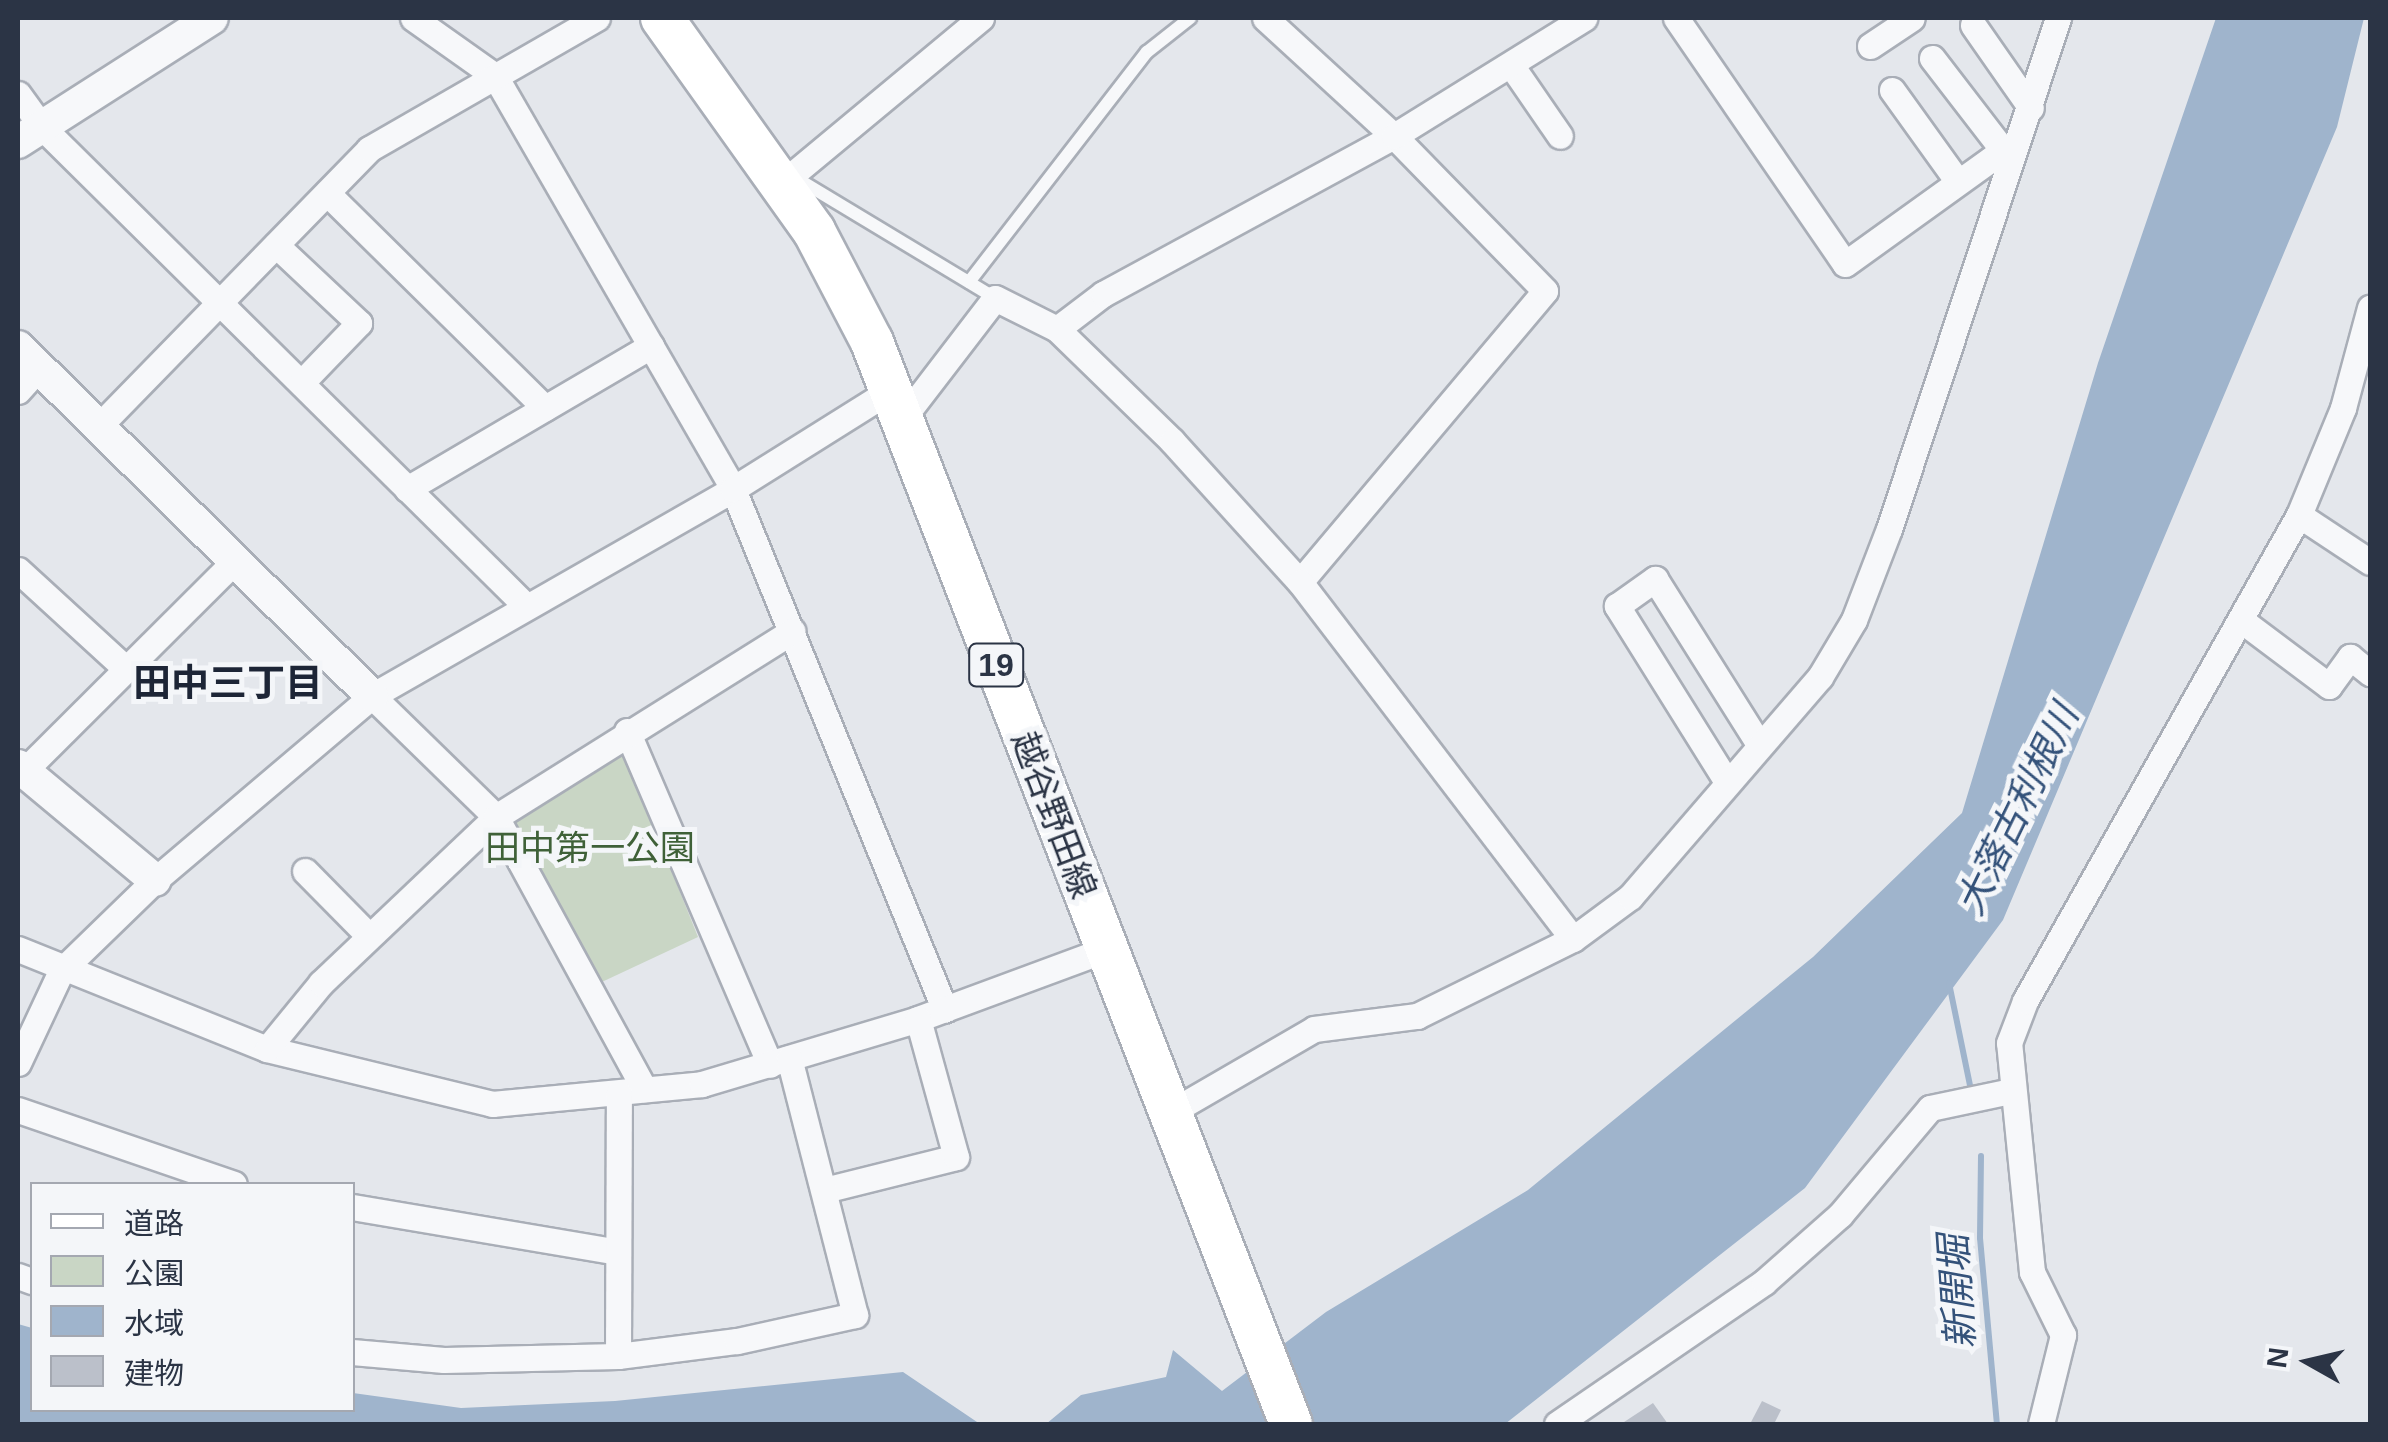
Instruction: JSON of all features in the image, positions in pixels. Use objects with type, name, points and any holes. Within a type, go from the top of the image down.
[{"type":"main road","name":"越谷野田線","points":[[674,22],[786,180],[850,294],[897,404],[1291,1424]]},
{"type":"street","points":[[30,134],[212,18]]},
{"type":"street","points":[[414,18],[495,76],[733,490],[945,1010]]},
{"type":"street","points":[[99,426],[369,149],[596,18]]},
{"type":"street","points":[[786,180],[982,18]]},
{"type":"street","points":[[1265,18],[1394,136],[1545,291],[1300,582]]},
{"type":"street","points":[[1057,330],[1103,294],[1394,136],[1584,18]]},
{"type":"street","points":[[1676,18],[1845,264],[1994,156],[2009,158]]},
{"type":"street","points":[[1870,46],[1912,18]]},
{"type":"street","points":[[1170,1112],[1314,1029],[1417,1016],[1574,939],[1630,897],[1820,677],[1854,620],[2009,158],[2032,108],[2058,18]]},
{"type":"street","points":[[1973,25],[2032,108]]},
{"type":"street","points":[[1932,58],[2009,158]]},
{"type":"street","points":[[1511,66],[1560,136]]},
{"type":"street","points":[[1892,90],[1958,182]]},
{"type":"street","points":[[18,94],[30,134],[220,303],[526,606]]},
{"type":"street","points":[[327,192],[546,408]]},
{"type":"street","points":[[276,245],[359,324],[301,383]]},
{"type":"street","points":[[18,1063],[61,971],[156,880],[372,696],[733,490],[897,404],[995,298],[1057,330],[1172,440],[1300,582],[1574,939]]},
{"type":"street","points":[[2042,1424],[2063,1336],[2032,1272],[2011,1091],[2010,1044],[2025,1001],[2300,514],[2343,408],[2370,308]]},
{"type":"street","points":[[407,488],[651,346]]},
{"type":"street","points":[[25,369],[99,426],[496,816],[631,1091],[617,1252],[618,1356]]},
{"type":"street","points":[[2300,514],[2370,562]]},
{"type":"street","points":[[156,880],[20,769],[235,560]]},
{"type":"street","points":[[18,570],[126,670]]},
{"type":"street","points":[[1728,782],[1617,606],[1655,578],[1760,744]]},
{"type":"street","points":[[2241,620],[2328,686],[2350,657],[2370,673]]},
{"type":"street","points":[[267,1049],[369,936],[496,816],[793,631]]},
{"type":"street","points":[[355,1352],[444,1360],[618,1356],[737,1342],[856,1315],[824,1190],[779,1061],[627,731]]},
{"type":"street","points":[[305,871],[369,936]]},
{"type":"street","points":[[18,949],[61,971],[267,1049],[492,1104],[702,1084],[945,1010],[1107,949]]},
{"type":"street","points":[[824,1190],[956,1157],[918,1019]]},
{"type":"street","points":[[1557,1424],[1776,1271],[1840,1215],[1930,1108],[2011,1091]]},
{"type":"street","points":[[18,1110],[228,1182]]},
{"type":"street","points":[[355,1208],[617,1252]]},
{"type":"lane","points":[[970,282],[1148,52],[1190,18]]},
{"type":"lane","points":[[786,180],[995,298]]},
{"type":"green space","name":"田中第一公園","points":[[623,749],[698,937],[589,988],[500,823]]},
{"type":"water","name":"大落古利根川","points":[[2216,18],[2364,18],[2337,127],[2003,920],[1805,1188],[1505,1424],[1046,1424],[1081,1395],[1166,1377],[1173,1350],[1222,1391],[1326,1312],[1528,1190],[1813,957],[1962,813],[2098,363]]},
{"type":"water","points":[[18,1324],[30,1327],[30,1412],[355,1412],[355,1393],[461,1408],[615,1401],[903,1372],[980,1424],[18,1424]]},
{"type":"building","points":[[1762,1401],[1781,1410],[1774,1424],[1750,1424]]},
{"type":"building","points":[[1653,1403],[1668,1424],[1621,1424]]},
{"type":"waterway","points":[[1949,983],[1970,1085]]},
{"type":"waterway","name":"新開堀","points":[[1981,1156],[1980,1238],[1997,1424]]},
{"type":"district","name":"田中三丁目","points":[[228,684]]}]
